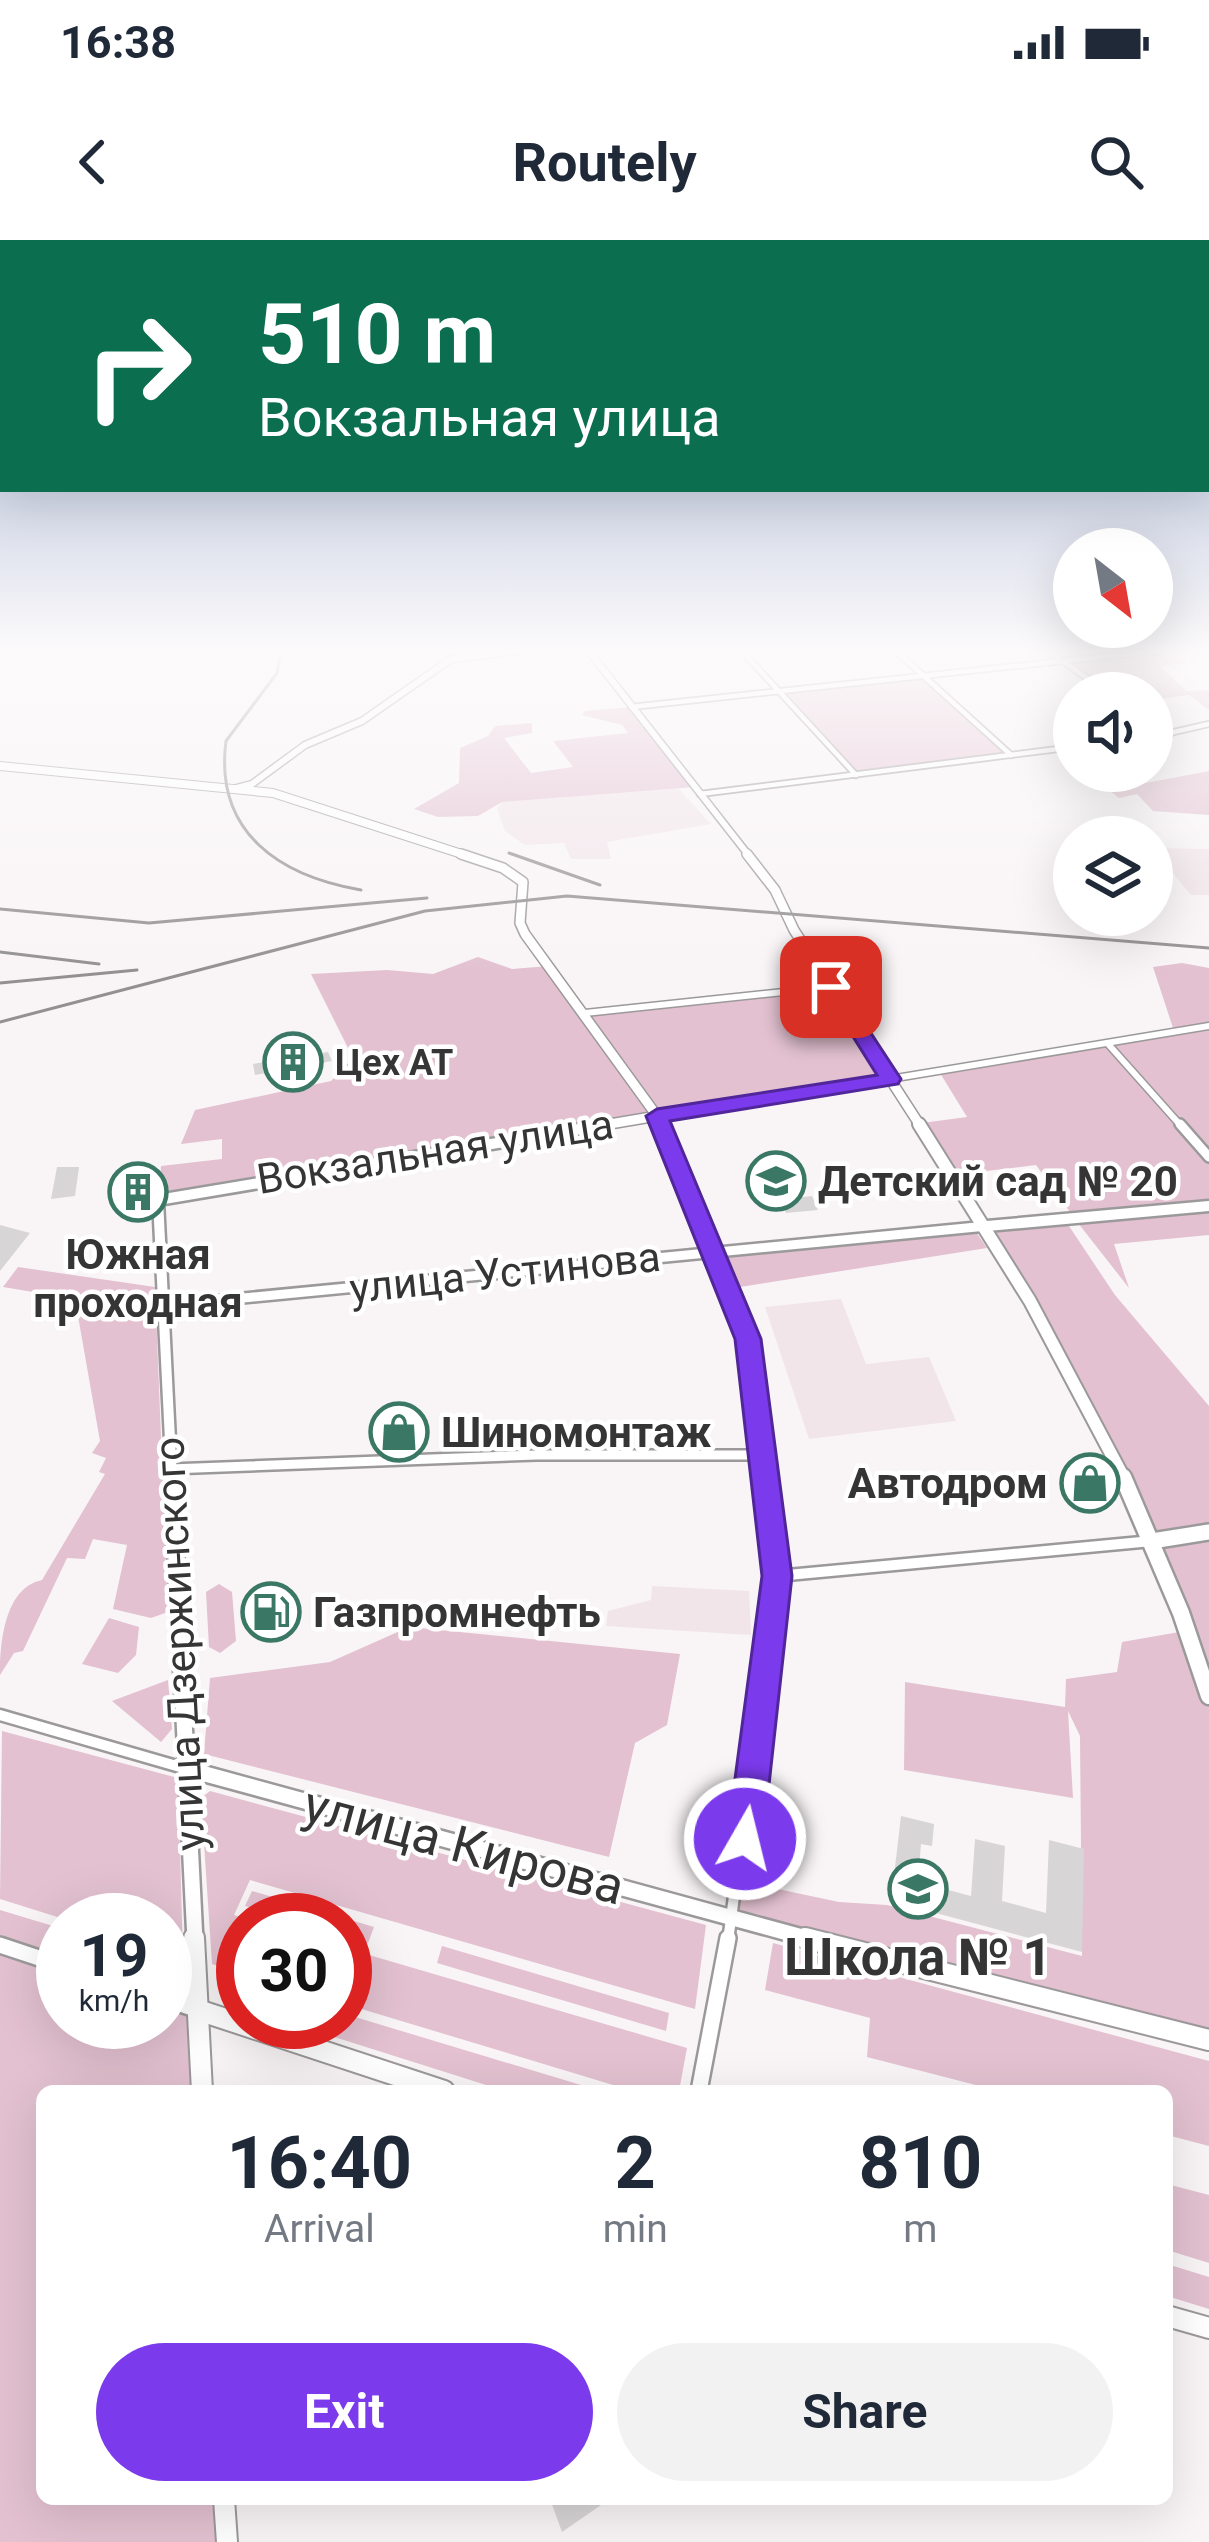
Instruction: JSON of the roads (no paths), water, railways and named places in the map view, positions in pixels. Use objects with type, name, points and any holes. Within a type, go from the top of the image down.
[{"type":"main road","points":[[0,766],[291,797],[512,873],[525,889],[520,922],[525,934],[657,1116]]},
{"type":"main road","points":[[890,1079],[987,1226],[1097,1416],[1151,1541],[1209,1696]]},
{"type":"main road","name":"Вокзальная улица","points":[[657,1116],[890,1079]]},
{"type":"street","points":[[231,789],[252,784],[288,757]]},
{"type":"street","points":[[671,757],[775,890],[890,1079]]},
{"type":"street","points":[[840,757],[856,775]]},
{"type":"street","points":[[700,794],[992,757]]},
{"type":"street","points":[[585,1013],[831,987]]},
{"type":"street","name":"Вокзальная улица","points":[[890,1079],[1209,1026]]},
{"type":"street","points":[[1109,1045],[1209,1157]]},
{"type":"street","points":[[657,1116],[748,1339],[777,1576],[732,1919],[700,2085]]},
{"type":"street","name":"Вокзальная улица","points":[[159,1198],[657,1116]]},
{"type":"street","name":"улица Дзержинского","points":[[159,1198],[160,1306],[202,2085]]},
{"type":"street","name":"улица Устинова","points":[[160,1306],[1209,1207]]},
{"type":"street","points":[[170,1469],[537,1456],[760,1455]]},
{"type":"street","points":[[777,1576],[1209,1532]]},
{"type":"street","name":"улица Кирова","points":[[0,1715],[732,1919],[1209,2040]]},
{"type":"street","points":[[0,1945],[36,1957]]},
{"type":"street","points":[[192,2008],[426,2085]]},
{"type":"street","points":[[1173,2318],[1209,2328]]},
{"type":"street","points":[[224,2505],[226,2542]]},
{"type":"railway","points":[[225,757],[231,801],[242,825],[259,845],[304,874],[361,890]]},
{"type":"railway","points":[[509,853],[600,885]]},
{"type":"railway","points":[[0,1022],[425,911],[567,896],[1209,948]]},
{"type":"railway","points":[[0,909],[149,923],[427,898]]},
{"type":"railway","points":[[0,952],[99,964]]},
{"type":"railway","points":[[0,983],[137,970]]},
{"type":"place","name":"Цех АТ","points":[[293,1062]]},
{"type":"place","name":"Детский сад № 20","points":[[776,1181]]},
{"type":"place","name":"Южная проходная","points":[[138,1192]]},
{"type":"place","name":"Шиномонтаж","points":[[399,1432]]},
{"type":"place","name":"Автодром","points":[[1090,1483]]},
{"type":"place","name":"Газпромнефть","points":[[271,1612]]},
{"type":"place","name":"Школа № 1","points":[[918,1889]]}]
